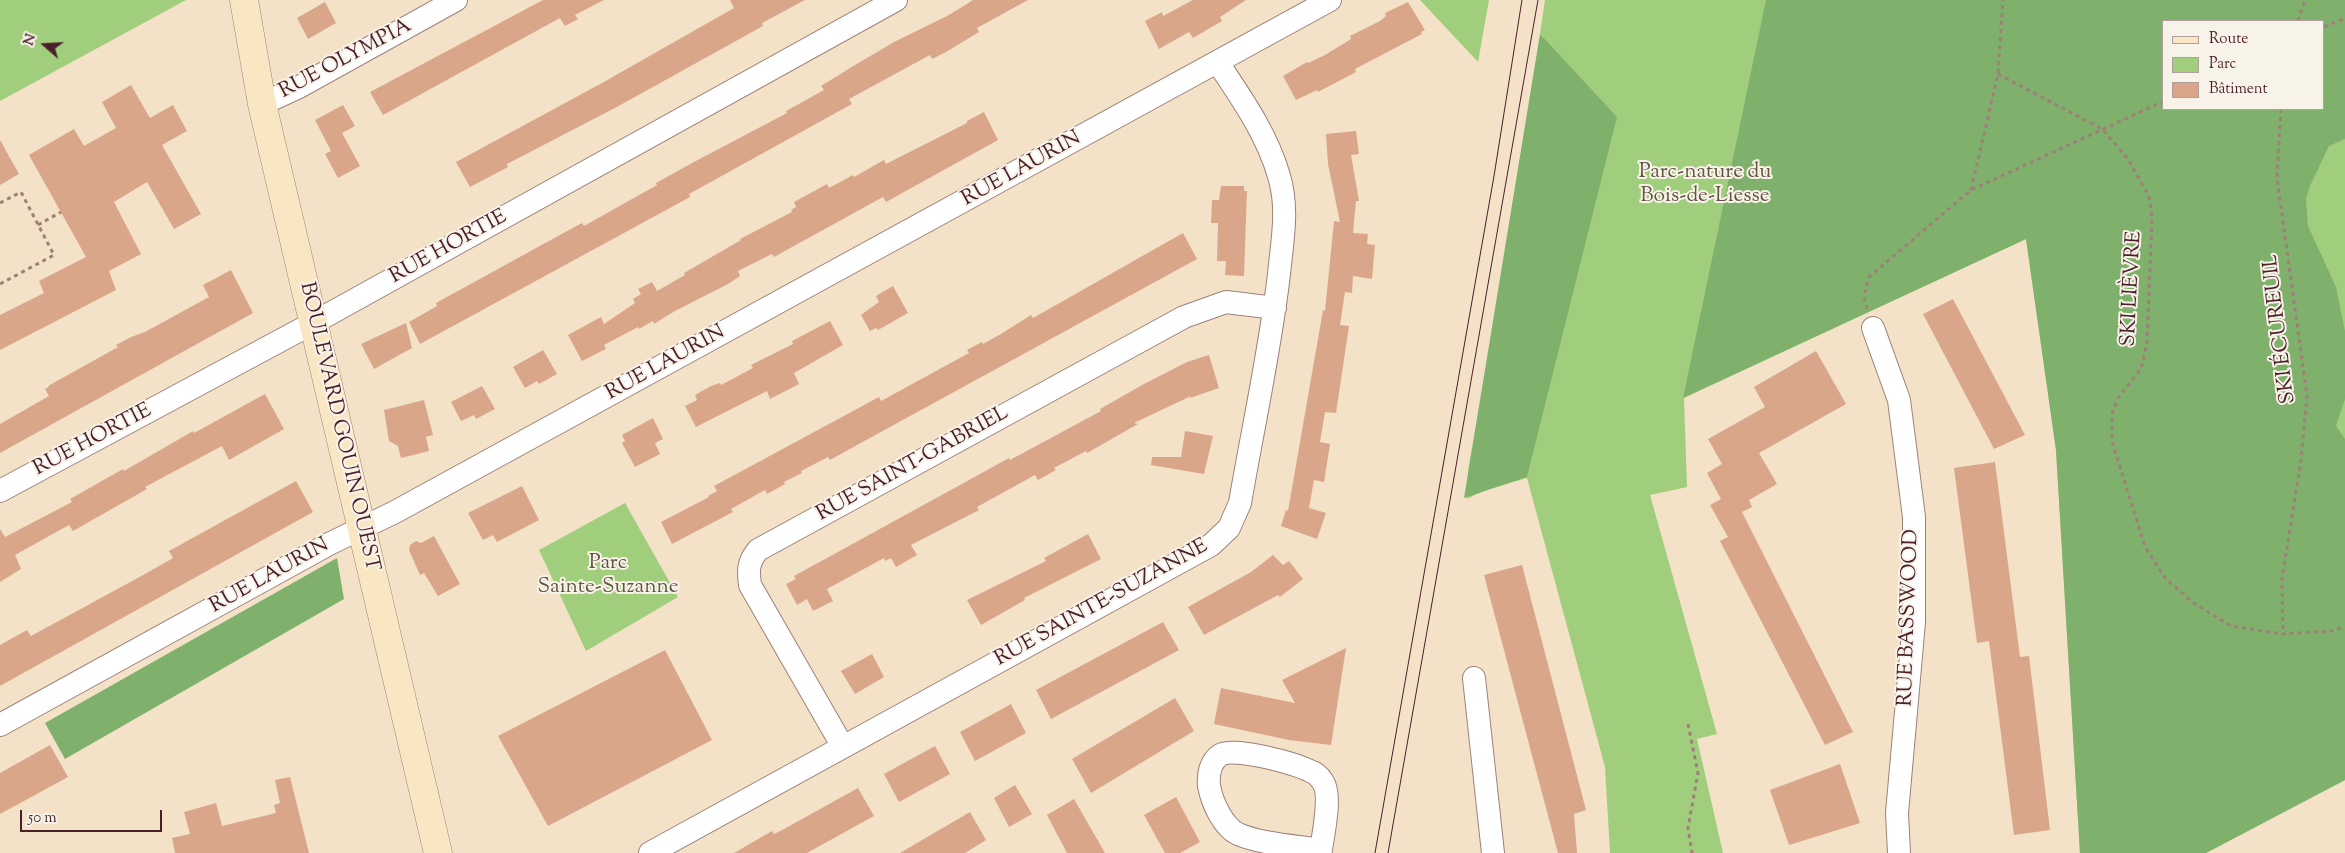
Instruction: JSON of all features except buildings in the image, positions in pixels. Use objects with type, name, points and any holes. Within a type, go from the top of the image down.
[{"type":"main road","name":"BOULEVARD GOUIN OUEST","points":[[244,0],[262,104],[438,853]]},
{"type":"street","name":"RUE OLYMPIA","points":[[262,104],[299,87],[456,0]]},
{"type":"street","name":"RUE HORTIE","points":[[0,491],[313,323],[896,0]]},
{"type":"street","name":"RUE LAURIN","points":[[0,725],[313,553],[362,529],[1218,63],[1330,0]]},
{"type":"street","name":"RUE SAINTE-SUZANNE","points":[[650,853],[1210,545],[1229,528],[1240,503],[1275,308],[1285,217],[1280,178],[1268,146],[1251,113],[1218,63]]},
{"type":"street","name":"RUE SAINT-GABRIEL","points":[[843,747],[750,585],[747,568],[751,558],[758,550],[1184,317],[1226,302],[1275,308]]},
{"type":"street","name":"RUE BASSWOOD","points":[[1873,328],[1899,400],[1914,517],[1914,622],[1897,813],[1899,853]]},
{"type":"street","points":[[1474,678],[1493,853]]},
{"type":"street","points":[[1230,752],[1284,762],[1314,772],[1324,783],[1326,799],[1326,822],[1320,852],[1251,838],[1229,827],[1220,814],[1209,787],[1209,773],[1212,763],[1220,754],[1230,752]]},
{"type":"path","points":[[1971,190],[1998,74],[2003,0]]},
{"type":"path","points":[[2298,20],[2306,0]]},
{"type":"path","points":[[2325,27],[2345,18]]},
{"type":"path","name":"SKI LIÈVRE","points":[[1998,74],[2102,129],[2132,166],[2148,196],[2152,218],[2147,342],[2141,369],[2118,398],[2112,414],[2112,441],[2145,547],[2165,578],[2192,602],[2231,626],[2283,634],[2331,631],[2345,627]]},
{"type":"path","points":[[1873,328],[1864,297],[1869,277],[1971,190],[2162,101]]},
{"type":"path","name":"SKI ÉCUREUIL","points":[[2281,110],[2277,178],[2306,396],[2301,460],[2282,579],[2283,634]]},
{"type":"path","points":[[0,203],[21,192],[54,255],[0,284]]},
{"type":"path","points":[[38,225],[61,212]]},
{"type":"path","points":[[1688,724],[1698,773],[1688,828],[1692,853]]},
{"type":"green space","points":[[0,0],[186,0],[0,101]]},
{"type":"green space","points":[[1420,0],[1489,0],[1478,62]]},
{"type":"green space","name":"Parc-nature du Bois-de-Liesse","points":[[1545,0],[2345,0],[2345,780],[2206,853],[2080,853],[2056,450],[2026,239],[1684,398],[1687,487],[1650,495],[1717,734],[1697,739],[1723,853],[1610,853],[1605,767],[1527,478],[1485,490],[1467,499],[1468,471],[1544,38],[1540,34]]},
{"type":"green space","name":"Parc-nature du Bois-de-Liesse","points":[[1766,0],[2345,0],[2345,139],[2329,146],[2310,186],[2306,199],[2308,226],[2336,287],[2345,331],[2345,399],[2336,426],[2345,439],[2345,780],[2206,853],[2080,853],[2056,450],[2026,239],[1683,398]]},
{"type":"green space","points":[[1540,34],[1617,117],[1527,477],[1464,498]]},
{"type":"green space","name":"Parc Sainte-Suzanne","points":[[625,503],[678,597],[586,651],[539,550]]},
{"type":"green space","points":[[337,558],[344,599],[65,759],[45,723]]},
{"type":"tram line","points":[[1375,853],[1494,176],[1522,0]]},
{"type":"tram line","points":[[1388,853],[1538,0]]}]
